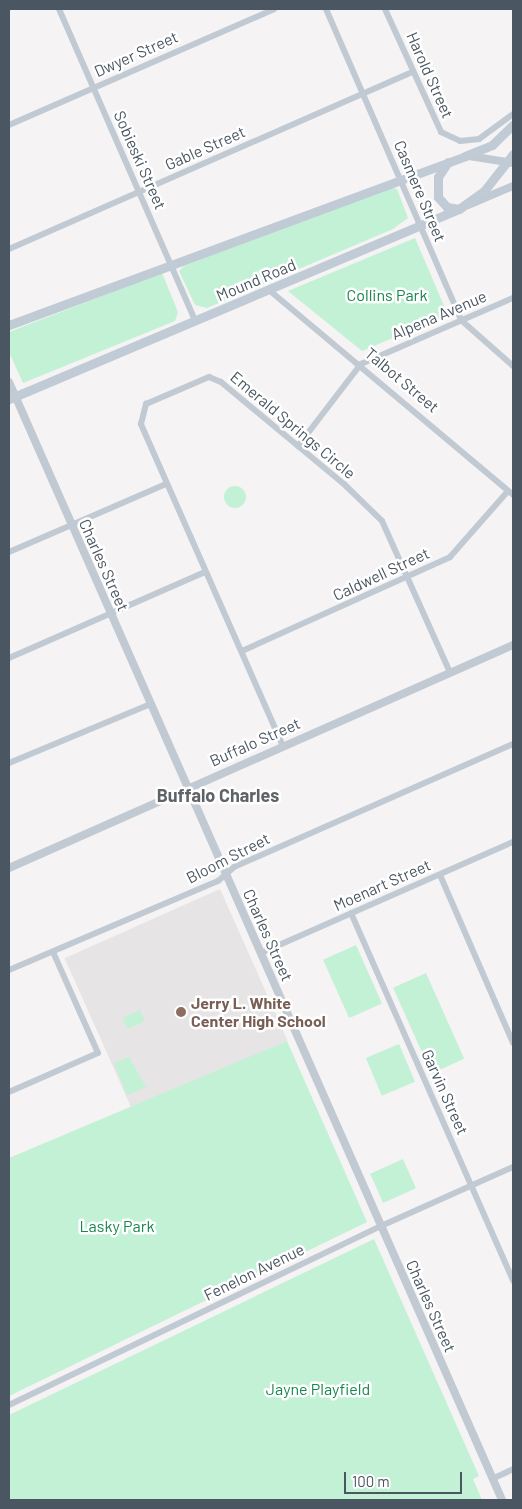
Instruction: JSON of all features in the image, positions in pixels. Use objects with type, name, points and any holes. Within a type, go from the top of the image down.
[{"type":"main road","points":[[9,325],[465,156],[492,145],[513,125]]},
{"type":"main road","points":[[448,162],[438,178],[438,197],[447,207],[459,209],[484,191],[510,163],[513,154]]},
{"type":"main road","name":"Mound Road","points":[[12,397],[459,209]]},
{"type":"street","name":"Sobieski Street","points":[[60,9],[172,264],[195,321]]},
{"type":"street","name":"Dwyer Street","points":[[9,124],[274,9]]},
{"type":"street","name":"Casmere Street","points":[[326,9],[461,320],[513,366]]},
{"type":"street","name":"Harold Street","points":[[385,9],[437,127],[453,140],[479,138],[513,114]]},
{"type":"street","name":"Gable Street","points":[[9,249],[413,72]]},
{"type":"street","points":[[465,156],[483,155],[510,163]]},
{"type":"street","name":"Mound Road","points":[[459,209],[513,186]]},
{"type":"street","name":"Talbot Street","points":[[269,290],[361,364],[511,493]]},
{"type":"street","name":"Alpena Avenue","points":[[298,446],[361,364],[513,298]]},
{"type":"street","name":"Emerald Springs Circle","points":[[282,744],[141,424],[142,412],[146,404],[209,377],[221,382],[298,446],[382,521],[450,672]]},
{"type":"street","name":"Charles Street","points":[[9,382],[12,397],[72,525],[502,1500]]},
{"type":"street","points":[[9,552],[166,484]]},
{"type":"street","name":"Caldwell Street","points":[[242,651],[408,578],[450,557],[511,493]]},
{"type":"street","points":[[9,658],[205,572]]},
{"type":"street","name":"Buffalo Street","points":[[9,868],[282,744],[513,645]]},
{"type":"street","points":[[9,763],[151,704]]},
{"type":"street","name":"Bloom Street","points":[[9,970],[226,875],[234,867],[513,744]]},
{"type":"street","name":"Moenart Street","points":[[261,953],[513,842]]},
{"type":"street","points":[[440,874],[513,1043]]},
{"type":"street","name":"Garvin Street","points":[[351,913],[513,1281]]},
{"type":"street","points":[[9,1092],[98,1053],[53,952]]},
{"type":"street","name":"Fenelon Avenue","points":[[9,1405],[381,1226],[513,1167]]},
{"type":"street","points":[[492,1479],[513,1469]]},
{"type":"shaded area","name":"Jerry L. White Center High School","points":[[220,889],[288,1041],[132,1110],[65,958]]},
{"type":"green space","points":[[390,187],[397,189],[408,218],[393,229],[207,308],[195,305],[179,271],[184,266]]},
{"type":"green space","name":"Collins Park","points":[[415,238],[448,315],[362,351],[288,291]]},
{"type":"green space","points":[[162,273],[178,312],[175,321],[23,383],[9,352],[9,332]]},
{"type":"green space","points":[[235,486],[243,489],[246,497],[243,505],[235,508],[227,505],[224,497],[227,489]]},
{"type":"green space","points":[[356,945],[382,1003],[349,1018],[323,960]]},
{"type":"green space","points":[[426,973],[464,1059],[431,1074],[393,988]]},
{"type":"green space","points":[[140,1010],[145,1021],[128,1029],[123,1018]]},
{"type":"green space","name":"Lasky Park","points":[[287,1041],[367,1222],[9,1396],[9,1158]]},
{"type":"green space","points":[[399,1044],[415,1082],[382,1096],[366,1058]]},
{"type":"green space","points":[[129,1057],[146,1087],[127,1095],[114,1063]]},
{"type":"green space","points":[[403,1159],[416,1188],[383,1203],[370,1174]]},
{"type":"green space","name":"Jayne Playfield","points":[[374,1239],[479,1476],[473,1479],[482,1500],[9,1500],[9,1415]]},
{"type":"place","name":"Jerry L. White Center High School","points":[[181,1012]]},
{"type":"district","name":"Buffalo Charles","points":[[218,795]]}]
